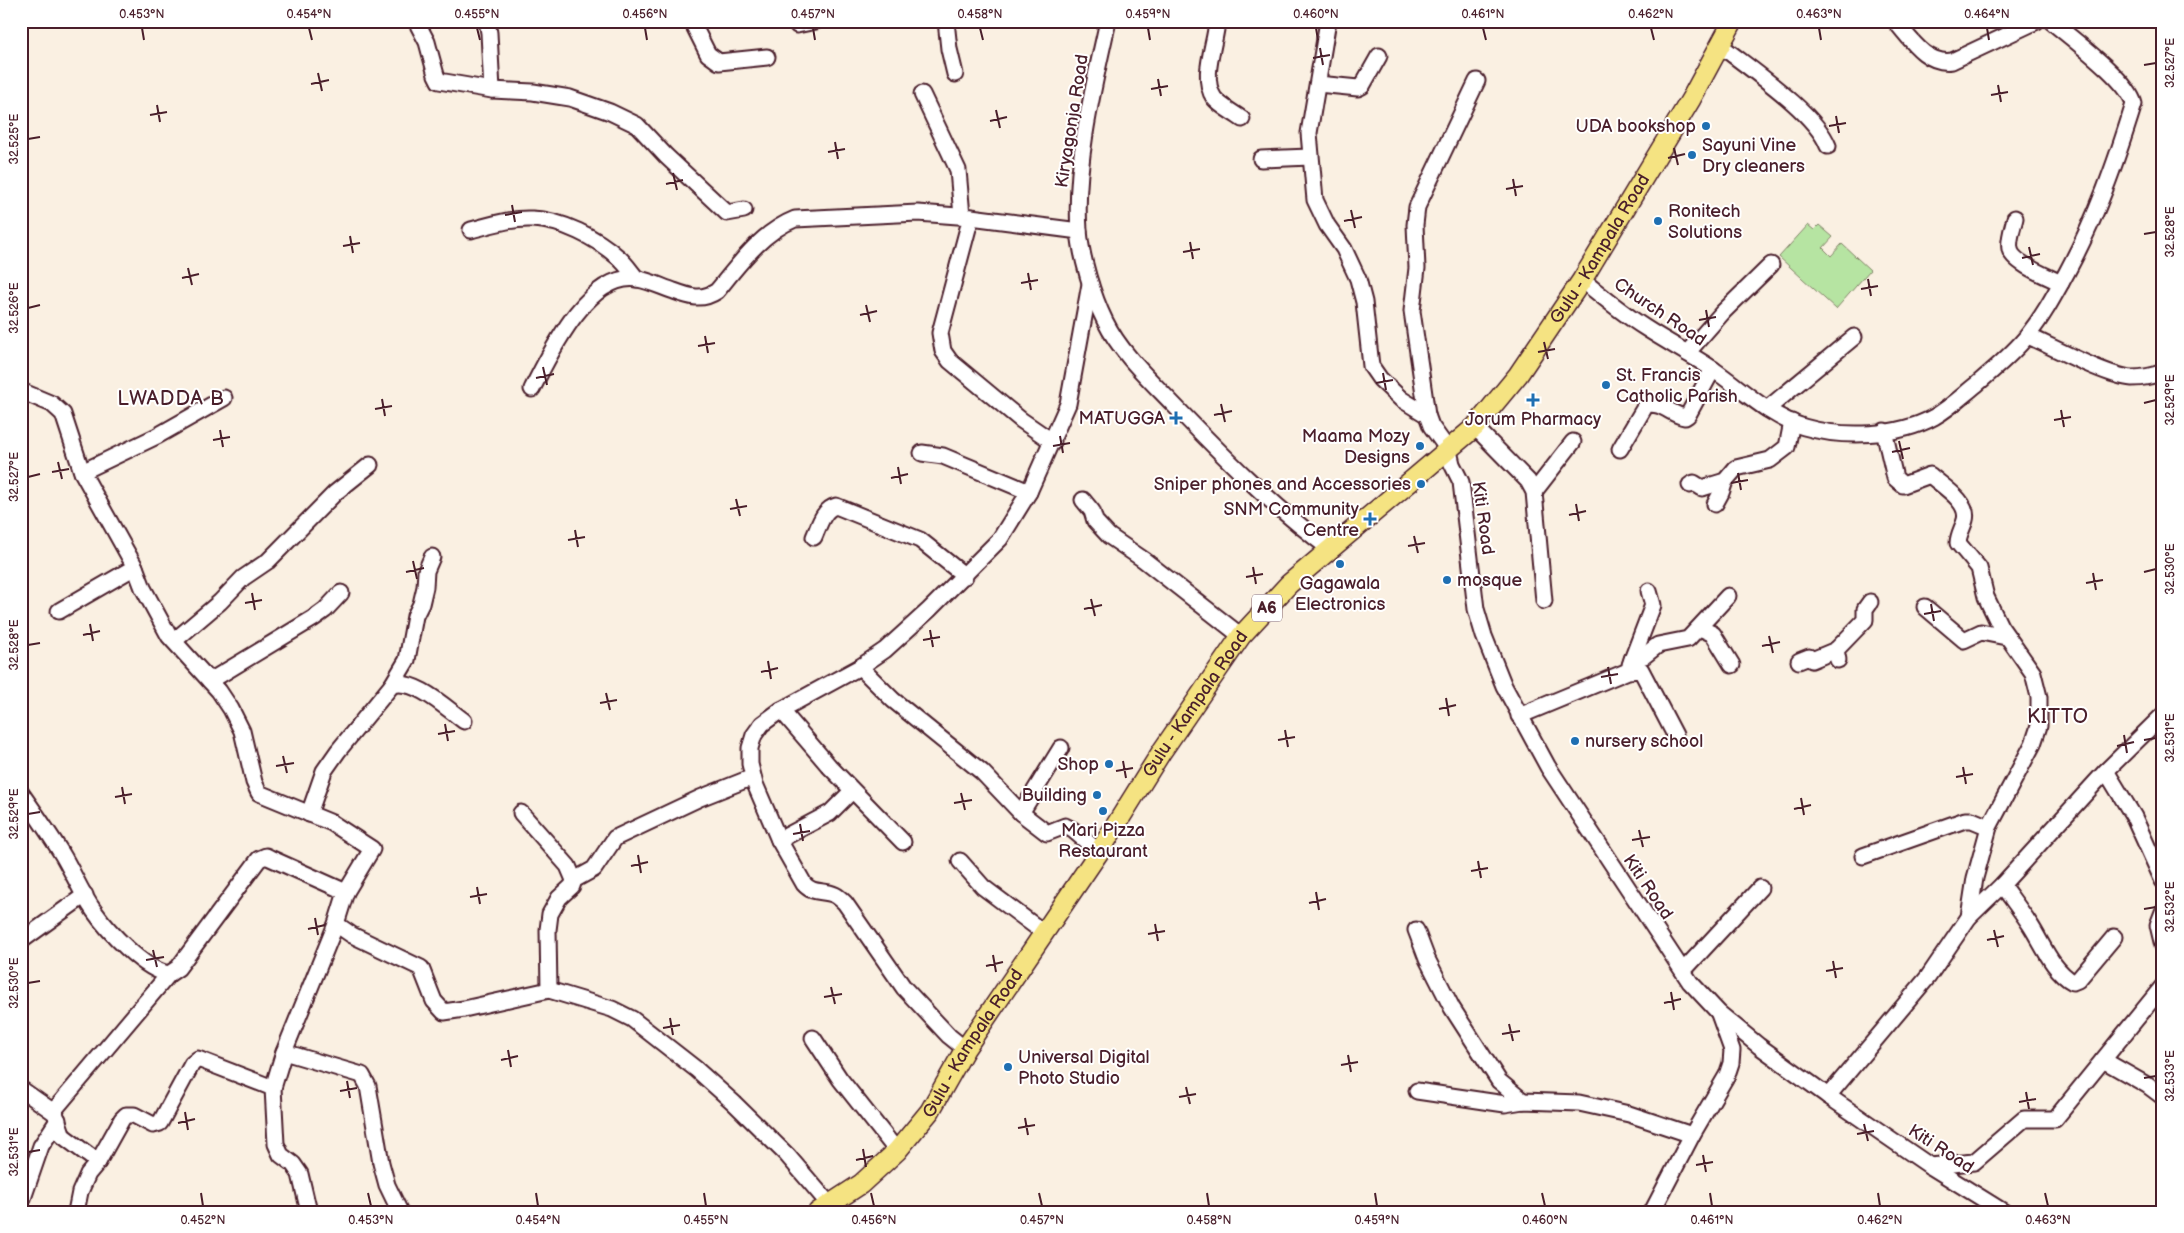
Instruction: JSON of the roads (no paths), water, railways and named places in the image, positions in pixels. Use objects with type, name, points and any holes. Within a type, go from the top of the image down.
[{"type":"main road","name":"Gulu - Kampala Road","points":[[824,1208],[860,1184],[897,1151],[930,1111],[965,1049],[1099,852],[1162,751],[1242,636],[1289,584],[1449,451],[1475,427],[1518,375],[1582,280],[1691,99],[1733,21]]},
{"type":"street","points":[[416,21],[427,42],[439,82],[492,90],[533,92],[570,98],[610,112],[637,125],[666,156],[727,213],[744,210]]},
{"type":"street","points":[[487,21],[490,33],[492,90]]},
{"type":"street","points":[[694,21],[694,26],[708,54],[719,62],[767,57]]},
{"type":"street","points":[[797,25],[816,21]]},
{"type":"street","points":[[946,21],[949,49],[955,74]]},
{"type":"street","name":"Kiryagonja Road","points":[[1108,21],[1083,151],[1079,231],[1090,284],[1105,322],[1126,354],[1208,440],[1267,497],[1302,528],[1330,549]]},
{"type":"street","points":[[1217,21],[1208,67],[1211,90],[1214,98],[1242,119]]},
{"type":"street","points":[[1328,21],[1309,132],[1315,200],[1327,225],[1344,249],[1358,279],[1364,302],[1371,366],[1380,379],[1401,399],[1427,415]]},
{"type":"street","points":[[1895,21],[1925,55],[1936,61],[1944,62],[1952,61],[2037,21]]},
{"type":"street","name":"Church Road","points":[[1582,280],[1642,326],[1713,369],[1767,409],[1804,427],[1846,434],[1865,434],[1903,429],[1936,416],[1954,404],[1998,365],[2028,336],[2046,311],[2089,231],[2100,205],[2134,104],[2132,96],[2119,80],[2051,21]]},
{"type":"street","points":[[1720,44],[1804,112],[1824,135],[1828,146]]},
{"type":"street","points":[[1318,84],[1358,88],[1362,86],[1379,56]]},
{"type":"street","points":[[1427,415],[1412,311],[1417,268],[1415,225],[1417,207],[1477,81]]},
{"type":"street","points":[[922,94],[958,170],[966,216],[940,333],[943,351],[950,361],[999,402],[1053,442]]},
{"type":"street","points":[[1261,159],[1310,157]]},
{"type":"street","points":[[532,389],[558,337],[582,306],[612,284],[619,280],[637,279],[692,298],[709,297],[717,292],[768,235],[780,225],[795,219],[918,213],[966,216],[1079,231]]},
{"type":"street","points":[[471,230],[509,220],[531,218],[551,221],[570,228],[600,244],[620,258],[637,279]]},
{"type":"street","points":[[2015,218],[2009,247],[2011,254],[2026,266],[2061,283]]},
{"type":"street","points":[[1687,353],[1723,312],[1771,265]]},
{"type":"street","points":[[965,1049],[949,1036],[904,988],[845,903],[836,895],[816,893],[809,890],[779,840],[753,777],[750,764],[750,748],[754,734],[762,724],[780,710],[860,666],[904,634],[1000,540],[1029,492],[1053,442],[1068,404],[1090,284]]},
{"type":"street","points":[[2028,336],[2105,370],[2131,378],[2150,377],[2163,372]]},
{"type":"street","points":[[1767,409],[1854,337]]},
{"type":"street","points":[[1620,449],[1646,405],[1660,405],[1680,417],[1688,415],[1713,369]]},
{"type":"street","points":[[21,391],[52,404],[63,414],[82,472],[135,567],[143,588],[174,641],[210,681],[231,709],[242,731],[254,782],[260,794],[332,823],[372,849],[346,892],[332,936],[284,1052],[273,1088],[276,1144],[281,1155],[293,1164],[300,1174],[309,1212]]},
{"type":"street","points":[[82,472],[157,436],[224,398]]},
{"type":"street","name":"Kiti Road","points":[[1427,415],[1449,451],[1452,464],[1461,482],[1476,608],[1494,663],[1519,716],[1548,767],[1683,971],[1718,1013],[1747,1038],[1930,1166],[2004,1212]]},
{"type":"street","points":[[1714,504],[1721,493],[1725,481],[1736,468],[1770,460],[1787,447],[1792,422]]},
{"type":"street","points":[[1475,427],[1528,481],[1534,492],[1544,601]]},
{"type":"street","points":[[1884,430],[1895,478],[1899,482],[1903,484],[1930,475],[1956,498],[1966,510],[1966,519],[1958,543],[1979,568],[1986,597],[2006,637],[2033,673],[2039,697],[2040,715],[2033,744],[1989,827],[1975,878],[1969,917]]},
{"type":"street","points":[[1534,492],[1573,442]]},
{"type":"street","points":[[922,453],[942,456],[1029,492]]},
{"type":"street","points":[[174,641],[220,602],[243,578],[268,561],[336,493],[370,465]]},
{"type":"street","points":[[1690,485],[1694,483],[1702,488],[1725,481]]},
{"type":"street","points":[[1082,500],[1092,511],[1095,522],[1109,536],[1144,560],[1242,636]]},
{"type":"street","points":[[814,537],[824,514],[830,507],[836,506],[920,540],[965,576]]},
{"type":"street","points":[[309,814],[324,771],[392,685],[407,660],[415,616],[421,604],[426,571],[432,557]]},
{"type":"street","points":[[59,611],[135,567]]},
{"type":"street","points":[[1630,665],[1653,605],[1649,591]]},
{"type":"street","points":[[210,681],[314,618],[325,610],[341,593]]},
{"type":"street","points":[[1519,716],[1630,665],[1658,645],[1688,639],[1728,596]]},
{"type":"street","points":[[1799,661],[1805,657],[1809,657],[1812,660],[1837,655],[1865,620],[1865,609],[1870,602]]},
{"type":"street","points":[[1925,608],[1964,640],[1981,632],[2006,637]]},
{"type":"street","points":[[1700,628],[1713,634],[1732,665]]},
{"type":"street","points":[[1630,665],[1641,670],[1675,735]]},
{"type":"street","points":[[860,666],[893,700],[982,772],[1021,813],[1046,833],[1064,826],[1073,830],[1099,852]]},
{"type":"street","points":[[392,685],[401,682],[410,684],[438,701],[464,721]]},
{"type":"street","points":[[780,710],[852,791],[903,842]]},
{"type":"street","points":[[1828,1096],[1928,977],[1969,917],[2002,886],[2106,771],[2163,715]]},
{"type":"street","points":[[1021,813],[1061,748]]},
{"type":"street","points":[[2106,771],[2134,817],[2163,881]]},
{"type":"street","points":[[548,990],[548,930],[550,914],[559,898],[572,886],[574,880],[594,868],[616,838],[700,798],[753,777]]},
{"type":"street","points":[[779,840],[830,813],[852,791]]},
{"type":"street","points":[[21,793],[63,855],[93,910],[113,934],[141,959],[160,972],[169,974]]},
{"type":"street","points":[[521,814],[568,866],[574,880]]},
{"type":"street","points":[[1863,856],[1965,820],[1972,820],[1989,827]]},
{"type":"street","points":[[98,1162],[69,1142],[60,1129],[56,1117],[56,1108],[169,974],[178,968],[262,858],[270,858],[346,892]]},
{"type":"street","points":[[960,861],[983,887],[1043,932]]},
{"type":"street","points":[[2002,886],[2020,909],[2065,978],[2073,982],[2078,980],[2114,936]]},
{"type":"street","points":[[1683,971],[1760,888]]},
{"type":"street","points":[[21,941],[85,895]]},
{"type":"street","points":[[2163,912],[2158,925],[2163,946]]},
{"type":"street","points":[[336,924],[352,935],[421,968],[434,1002],[444,1012],[548,990],[612,1009],[632,1019],[696,1069],[734,1102],[787,1155],[824,1208]]},
{"type":"street","points":[[1416,930],[1427,958],[1452,1008],[1499,1080],[1523,1101]]},
{"type":"street","points":[[1930,1166],[1974,1162],[2024,1119],[2055,1119],[2163,986]]},
{"type":"street","points":[[1652,1212],[1692,1135],[1727,1075],[1731,1063],[1732,1050],[1718,1013]]},
{"type":"street","points":[[813,1038],[840,1079],[897,1151]]},
{"type":"street","points":[[284,1052],[362,1075],[368,1086],[381,1163],[387,1185],[400,1212]]},
{"type":"street","points":[[76,1212],[80,1192],[88,1174],[98,1162],[126,1115],[134,1115],[153,1125],[160,1123],[192,1064],[198,1059],[273,1088]]},
{"type":"street","points":[[2103,1060],[2147,1085],[2163,1097]]},
{"type":"street","points":[[21,1089],[56,1117]]},
{"type":"street","points":[[1417,1092],[1505,1104],[1523,1101],[1579,1103],[1629,1114],[1692,1135]]},
{"type":"street","points":[[21,1204],[41,1146],[56,1117]]},
{"type":"place","name":"UDA bookshop","points":[[1706,126]]},
{"type":"place","name":"Sayuni Vine Dry cleaners","points":[[1692,155]]},
{"type":"place","name":"Ronitech Solutions","points":[[1658,221]]},
{"type":"place","name":"St. Francis Catholic Parish","points":[[1606,385]]},
{"type":"place","name":"Jorum Pharmacy","points":[[1533,400]]},
{"type":"place","name":"MATUGGA","points":[[1176,418]]},
{"type":"place","name":"Maama Mozy Designs","points":[[1420,446]]},
{"type":"place","name":"Sniper phones and Accessories","points":[[1421,484]]},
{"type":"place","name":"SNM Community Centre","points":[[1370,519]]},
{"type":"place","name":"Gagawala Electronics","points":[[1340,564]]},
{"type":"place","name":"mosque","points":[[1447,580]]},
{"type":"place","name":"nursery school","points":[[1575,741]]},
{"type":"place","name":"Shop","points":[[1109,764]]},
{"type":"place","name":"Building","points":[[1097,795]]},
{"type":"place","name":"Mari Pizza Restaurant","points":[[1103,811]]},
{"type":"place","name":"Universal Digital Photo Studio","points":[[1008,1067]]},
{"type":"district","name":"LWADDA B","points":[[171,399]]},
{"type":"district","name":"KITTO","points":[[2058,717]]}]
